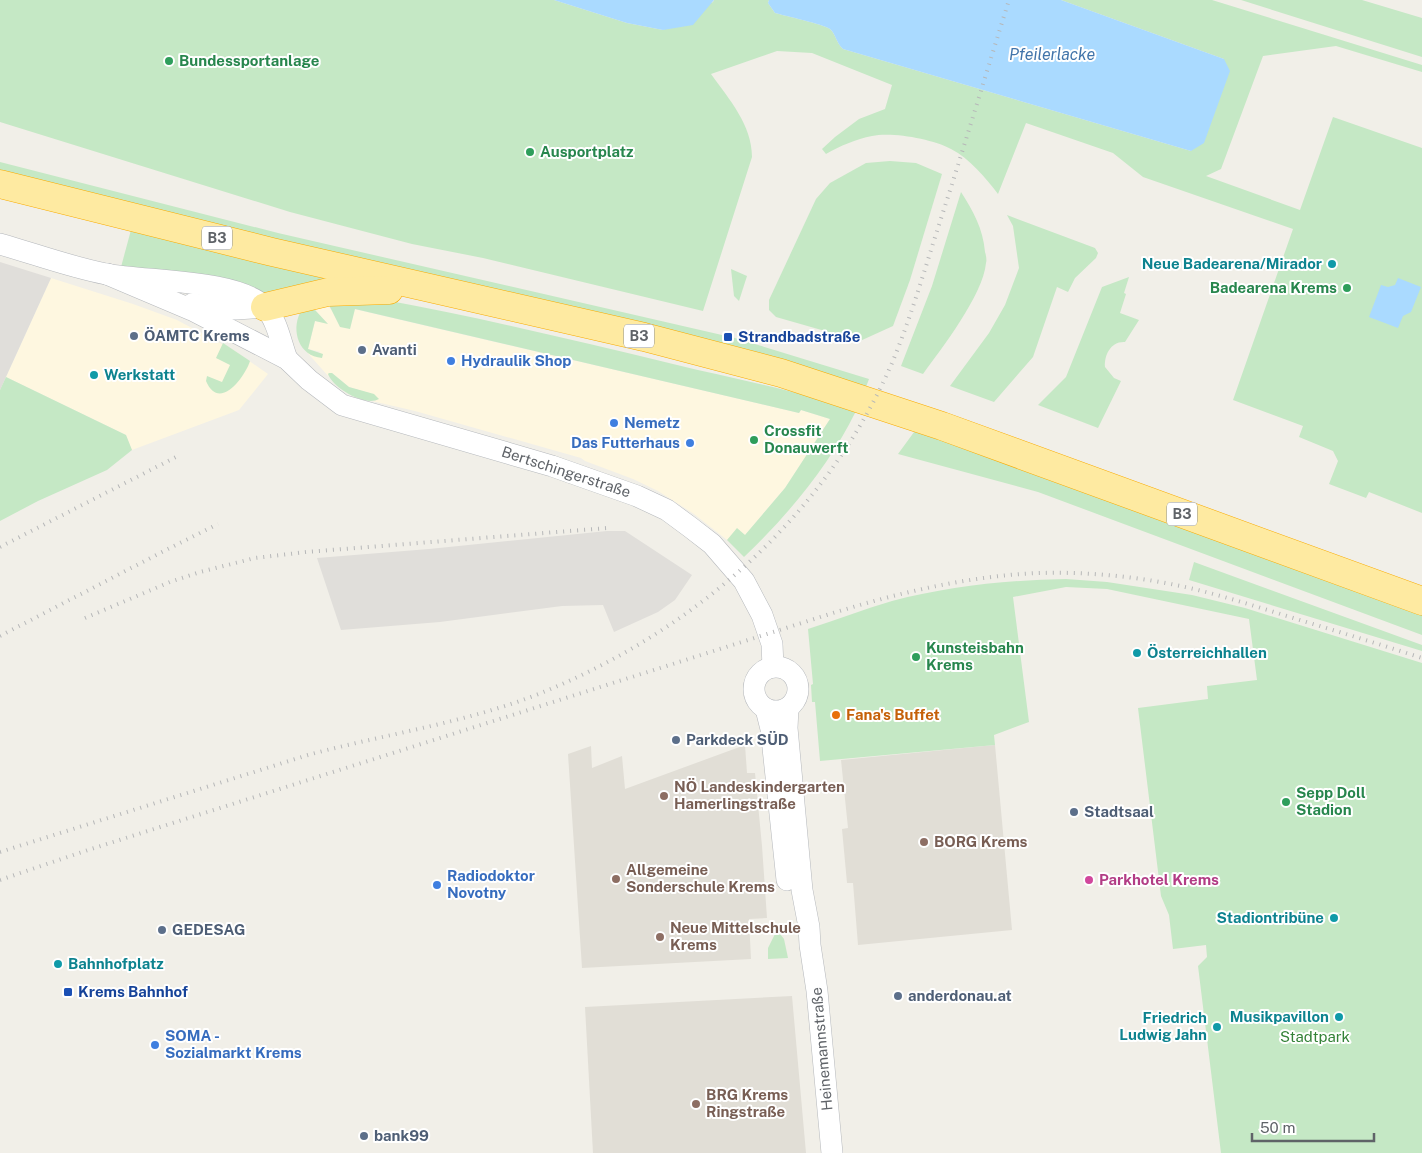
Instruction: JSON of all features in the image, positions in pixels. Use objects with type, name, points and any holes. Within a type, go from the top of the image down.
[{"type":"highway","name":"B3","points":[[0,184],[244,245],[644,337],[772,370],[826,386],[933,423],[1422,601]]},
{"type":"highway","points":[[265,307],[328,292],[435,290]]},
{"type":"street","name":"Bertschingerstraße","points":[[0,244],[107,274],[172,301],[287,359],[328,396],[342,405],[552,466],[637,496],[666,510],[712,544],[744,581],[762,615],[772,644],[773,667]]},
{"type":"street","name":"Bertschingerstraße","points":[[107,274],[223,288],[248,296],[265,307],[276,326],[287,359]]},
{"type":"street","name":"Bertschingerstraße","points":[[172,301],[223,308],[265,307]]},
{"type":"street","points":[[773,667],[789,671],[795,678],[798,685],[798,694],[788,708],[781,711],[766,710],[758,703],[754,694],[754,683],[760,674],[773,667]]},
{"type":"street","name":"Heinemannstraße","points":[[788,708],[788,736],[802,890],[817,991],[832,1153]]},
{"type":"street","name":"Heinemannstraße","points":[[766,710],[771,729],[786,878],[802,929],[810,945]]},
{"type":"shaded area","points":[[0,262],[51,278],[0,390]]},
{"type":"shaded area","points":[[51,278],[177,320],[235,351],[268,374],[239,410],[132,450],[126,435],[6,377]]},
{"type":"shaded area","points":[[329,300],[329,307],[335,314],[354,309],[799,413],[801,410],[830,419],[785,488],[745,535],[737,529],[727,540],[694,514],[658,491],[633,479],[581,458],[415,411],[372,401],[377,400],[369,393],[349,387],[332,373],[328,374],[329,377],[305,350],[311,355],[321,352],[308,349],[315,321],[327,323],[315,310],[310,308]]},
{"type":"shaded area","points":[[607,531],[625,531],[692,575],[675,600],[658,612],[614,632],[603,605],[562,606],[440,622],[341,630],[317,558],[429,549]]},
{"type":"shaded area","points":[[745,745],[747,773],[755,773],[767,918],[749,919],[751,959],[582,968],[568,754],[591,746],[592,768],[622,756],[625,789]]},
{"type":"shaded area","name":"BORG Krems","points":[[995,745],[1012,930],[858,945],[853,883],[847,883],[842,829],[848,828],[841,760]]},
{"type":"shaded area","name":"BRG Krems Ringstraße","points":[[792,996],[806,1153],[593,1153],[585,1007]]},
{"type":"green space","points":[[0,0],[554,0],[627,23],[663,30],[714,0],[769,0],[768,3],[775,13],[830,29],[843,49],[1191,151],[1224,59],[1061,0],[1212,0],[1422,65],[1422,72],[1336,46],[1263,56],[1221,169],[1206,176],[1300,210],[1333,117],[1422,148],[1422,513],[1369,492],[1366,498],[1329,484],[1338,461],[1333,451],[1299,437],[1303,426],[1233,400],[1293,229],[1143,177],[1113,153],[1026,123],[998,194],[965,158],[943,145],[923,139],[891,135],[872,136],[848,143],[826,154],[822,149],[835,137],[859,119],[885,109],[892,85],[812,53],[777,51],[711,74],[744,123],[751,145],[752,157],[703,311],[483,258],[412,244],[290,212],[0,122]]},
{"type":"green space","points":[[1241,0],[1362,0],[1422,18],[1422,57]]},
{"type":"green space","points":[[890,161],[916,163],[942,174],[910,280],[893,326],[860,341],[776,317],[769,310],[769,300],[816,199],[830,183],[866,163]]},
{"type":"green space","points":[[0,162],[278,233],[735,338],[869,379],[866,387],[30,179],[0,170]]},
{"type":"green space","points":[[961,192],[980,227],[986,262],[978,290],[970,305],[923,374],[901,366],[932,286]]},
{"type":"green space","points":[[1007,215],[1095,248],[1098,253],[1096,258],[1075,278],[1068,292],[1057,287],[1033,357],[994,402],[950,386],[989,333],[1005,305],[1019,268],[1013,226]]},
{"type":"green space","points":[[131,230],[342,281],[271,296],[121,267]]},
{"type":"green space","points":[[731,269],[747,276],[739,301],[734,296]]},
{"type":"green space","points":[[1129,277],[1120,313],[1139,320],[1125,342],[1112,346],[1107,354],[1105,367],[1114,378],[1121,381],[1098,428],[1038,405],[1066,377],[1102,287]]},
{"type":"green space","points":[[385,300],[530,330],[765,385],[856,411],[833,451],[806,489],[792,507],[744,557],[727,540],[737,528],[745,535],[785,488],[830,419],[801,410],[799,413],[355,309],[350,329],[340,327],[328,303]]},
{"type":"green space","points":[[310,308],[315,310],[328,324],[315,321],[308,349],[323,354],[322,358],[308,353],[299,342],[297,335],[296,327],[300,313]]},
{"type":"green space","points":[[223,343],[250,361],[243,375],[231,389],[224,393],[218,393],[211,390],[206,381],[207,376],[222,382],[230,365],[216,358]]},
{"type":"green space","points":[[329,373],[332,373],[349,387],[374,394],[379,399],[373,401],[350,395],[336,385]]},
{"type":"green space","points":[[6,377],[126,435],[132,450],[107,470],[38,501],[0,521],[0,390]]},
{"type":"green space","points":[[917,428],[1422,612],[1422,635],[1038,492],[898,454]]},
{"type":"green space","points":[[1194,562],[1422,645],[1422,651],[1189,580]]},
{"type":"green space","name":"Stadtpark","points":[[1066,579],[1107,582],[1192,595],[1245,608],[1422,663],[1422,1153],[1221,1153],[1198,966],[1207,957],[1206,945],[1173,949],[1169,915],[1161,896],[1138,708],[1208,699],[1207,686],[1257,680],[1249,619],[1107,589],[1066,587],[1013,597],[1029,722],[994,735],[995,745],[820,761],[815,702],[812,702],[811,685],[813,684],[808,629],[871,607],[935,591],[1000,582]]},
{"type":"green space","points":[[777,930],[784,939],[788,958],[768,959],[768,948]]},
{"type":"water","points":[[554,0],[714,0],[693,25],[663,30],[627,23]]},
{"type":"water","name":"Pfeilerlacke","points":[[769,0],[1061,0],[1224,59],[1230,71],[1204,143],[1191,151],[843,49],[830,29],[775,13],[768,3]]},
{"type":"water","points":[[1398,278],[1421,287],[1411,312],[1403,316],[1398,328],[1369,317],[1381,285],[1388,287],[1395,285]]},
{"type":"railway","points":[[0,852],[308,755],[455,720],[541,693],[597,667],[651,637],[702,602],[749,563],[792,519],[830,471],[864,419],[892,363],[921,281],[1009,0]]},
{"type":"railway","points":[[0,547],[178,456]]},
{"type":"railway","points":[[0,636],[218,524]]},
{"type":"railway","points":[[85,618],[170,582],[255,558],[306,552],[607,528]]},
{"type":"railway","points":[[0,880],[88,850],[833,613],[903,594],[997,576],[1064,573],[1130,577],[1173,584],[1222,596],[1422,658]]},
{"type":"place","name":"Bundessportanlage","points":[[169,61]]},
{"type":"place","name":"Ausportplatz","points":[[530,152]]},
{"type":"place","name":"Neue Badearena/Mirador","points":[[1332,264]]},
{"type":"place","name":"Badearena Krems","points":[[1347,288]]},
{"type":"place","name":"ÖAMTC Krems","points":[[134,336]]},
{"type":"place","name":"Strandbadstraße","points":[[728,337]]},
{"type":"place","name":"Avanti","points":[[362,350]]},
{"type":"place","name":"Hydraulik Shop","points":[[451,361]]},
{"type":"place","name":"Werkstatt","points":[[94,375]]},
{"type":"place","name":"Nemetz","points":[[614,423]]},
{"type":"place","name":"Crossfit Donauwerft","points":[[754,440]]},
{"type":"place","name":"Das Futterhaus","points":[[690,443]]},
{"type":"place","name":"Österreichhallen","points":[[1137,653]]},
{"type":"place","name":"Kunsteisbahn Krems","points":[[916,657]]},
{"type":"place","name":"Fana's Buffet","points":[[836,715]]},
{"type":"place","name":"Parkdeck SÜD","points":[[676,740]]},
{"type":"place","name":"NÖ Landeskindergarten Hamerlingstraße","points":[[664,796]]},
{"type":"place","name":"Sepp Doll Stadion","points":[[1286,802]]},
{"type":"place","name":"Stadtsaal","points":[[1074,812]]},
{"type":"place","name":"BORG Krems","points":[[924,842]]},
{"type":"place","name":"Allgemeine Sonderschule Krems","points":[[616,879]]},
{"type":"place","name":"Parkhotel Krems","points":[[1089,880]]},
{"type":"place","name":"Radiodoktor Novotny","points":[[437,885]]},
{"type":"place","name":"Stadiontribüne","points":[[1334,918]]},
{"type":"place","name":"GEDESAG","points":[[162,930]]},
{"type":"place","name":"Neue Mittelschule Krems","points":[[660,937]]},
{"type":"place","name":"Bahnhofplatz","points":[[58,964]]},
{"type":"place","name":"Krems Bahnhof","points":[[68,992]]},
{"type":"place","name":"anderdonau.at","points":[[898,996]]},
{"type":"place","name":"Musikpavillon","points":[[1339,1017]]},
{"type":"place","name":"Friedrich Ludwig Jahn","points":[[1217,1027]]},
{"type":"place","name":"SOMA - Sozialmarkt Krems","points":[[155,1045]]},
{"type":"place","name":"BRG Krems Ringstraße","points":[[696,1104]]},
{"type":"place","name":"bank99","points":[[364,1136]]}]
